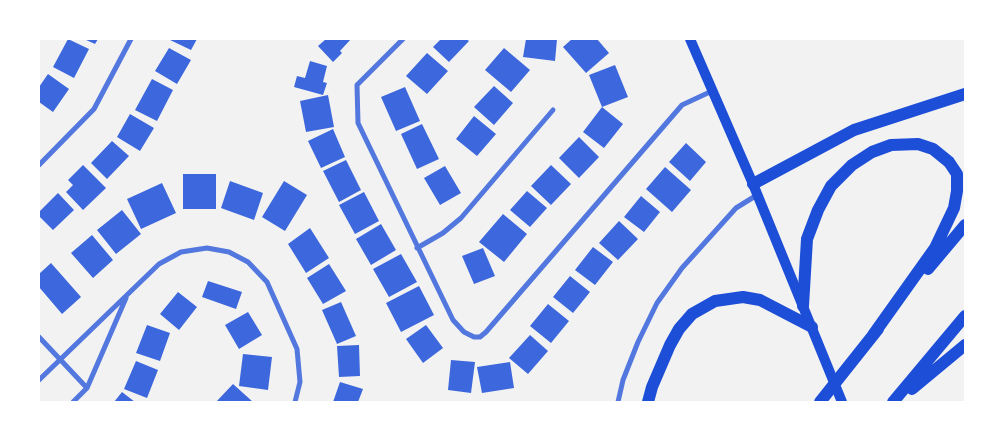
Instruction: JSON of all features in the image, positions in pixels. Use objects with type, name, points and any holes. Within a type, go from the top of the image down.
[{"type":"highway","points":[[755,190],[854,130],[965,94]]},
{"type":"highway","points":[[804,306],[807,239],[818,210],[831,186],[852,165],[872,152],[891,145],[918,144],[934,149],[949,162],[957,174],[954,208],[935,248],[874,335]]},
{"type":"highway","points":[[820,402],[965,226]]},
{"type":"highway","points":[[648,402],[652,387],[679,329],[692,314],[715,301],[743,297],[760,300],[812,327]]},
{"type":"highway","points":[[893,402],[965,316]]},
{"type":"highway","points":[[897,402],[965,345]]},
{"type":"main road","points":[[690,39],[804,306],[842,402]]},
{"type":"street","points":[[39,165],[94,109],[131,39]]},
{"type":"street","points":[[403,39],[357,86],[358,123],[417,248],[459,327],[469,336],[480,337],[486,332],[682,106],[712,91]]},
{"type":"street","points":[[417,248],[443,233],[461,218],[553,110]]},
{"type":"street","points":[[618,402],[623,380],[638,342],[657,303],[682,268],[736,208],[755,190]]},
{"type":"street","points":[[39,380],[159,264],[182,252],[207,248],[229,252],[248,262],[267,282],[297,349],[300,382],[295,402]]},
{"type":"street","points":[[72,402],[87,388],[127,296]]},
{"type":"street","points":[[39,337],[87,388]]},
{"type":"building","points":[[68,39],[89,49],[74,78],[53,67]]},
{"type":"building","points":[[84,39],[98,39],[95,44]]},
{"type":"building","points":[[168,39],[197,39],[191,50]]},
{"type":"building","points":[[326,39],[351,39],[340,51],[342,53],[333,62],[318,46]]},
{"type":"building","points":[[441,39],[466,39],[469,41],[449,62],[433,47]]},
{"type":"building","points":[[526,39],[557,39],[555,61],[523,57]]},
{"type":"building","points":[[572,39],[597,39],[609,53],[586,73],[563,47]]},
{"type":"building","points":[[169,48],[191,60],[177,84],[155,71]]},
{"type":"building","points":[[504,48],[530,70],[511,92],[485,70]]},
{"type":"building","points":[[427,53],[448,71],[427,94],[406,76]]},
{"type":"building","points":[[310,61],[327,66],[323,82],[327,83],[323,95],[294,87],[297,76],[305,78]]},
{"type":"building","points":[[615,65],[628,97],[602,107],[589,75]]},
{"type":"building","points":[[48,74],[69,89],[53,112],[39,102],[39,87]]},
{"type":"building","points":[[152,79],[173,90],[157,121],[135,110]]},
{"type":"building","points":[[494,86],[513,103],[494,125],[474,107]]},
{"type":"building","points":[[405,87],[420,121],[396,131],[381,97]]},
{"type":"building","points":[[328,95],[334,127],[306,132],[300,101]]},
{"type":"building","points":[[602,107],[623,124],[604,148],[583,132]]},
{"type":"building","points":[[130,114],[154,128],[140,151],[117,137]]},
{"type":"building","points":[[474,116],[496,134],[477,156],[456,139]]},
{"type":"building","points":[[422,124],[439,159],[417,169],[401,134]]},
{"type":"building","points":[[333,129],[345,157],[321,168],[308,141]]},
{"type":"building","points":[[579,137],[599,157],[579,178],[559,158]]},
{"type":"building","points":[[112,141],[129,156],[107,179],[91,163]]},
{"type":"building","points":[[686,143],[706,162],[690,181],[669,162]]},
{"type":"building","points":[[346,160],[361,190],[339,202],[323,171]]},
{"type":"building","points":[[83,165],[106,188],[83,210],[66,192],[73,185],[68,180]]},
{"type":"building","points":[[551,165],[571,184],[551,205],[531,186]]},
{"type":"building","points":[[445,166],[461,193],[440,205],[424,178]]},
{"type":"building","points":[[665,167],[691,190],[672,212],[646,189]]},
{"type":"building","points":[[183,174],[216,174],[216,209],[183,209]]},
{"type":"building","points":[[230,181],[263,193],[254,220],[221,208]]},
{"type":"building","points":[[284,181],[307,195],[285,231],[262,217]]},
{"type":"building","points":[[162,183],[176,213],[141,229],[127,199]]},
{"type":"building","points":[[527,191],[547,208],[530,227],[510,210]]},
{"type":"building","points":[[364,192],[379,221],[355,234],[339,205]]},
{"type":"building","points":[[58,193],[74,210],[53,230],[39,216],[39,212]]},
{"type":"building","points":[[641,196],[660,212],[644,232],[624,217]]},
{"type":"building","points":[[122,210],[141,234],[116,254],[97,230]]},
{"type":"building","points":[[503,214],[527,234],[504,262],[479,242]]},
{"type":"building","points":[[619,221],[638,239],[618,260],[599,243]]},
{"type":"building","points":[[381,224],[396,250],[371,265],[356,239]]},
{"type":"building","points":[[310,228],[329,258],[306,273],[288,244]]},
{"type":"building","points":[[92,235],[113,260],[93,278],[71,253]]},
{"type":"building","points":[[593,247],[613,262],[595,285],[575,270]]},
{"type":"building","points":[[483,248],[495,276],[474,284],[462,256]]},
{"type":"building","points":[[401,254],[417,282],[389,297],[373,269]]},
{"type":"building","points":[[51,263],[81,297],[62,314],[39,287],[39,274]]},
{"type":"building","points":[[329,264],[346,291],[323,304],[307,278]]},
{"type":"building","points":[[570,276],[590,292],[573,313],[553,297]]},
{"type":"building","points":[[208,281],[242,292],[236,309],[202,297]]},
{"type":"building","points":[[419,286],[434,315],[401,332],[386,303]]},
{"type":"building","points":[[178,292],[197,307],[179,330],[160,314]]},
{"type":"building","points":[[341,302],[356,336],[337,344],[322,310]]},
{"type":"building","points":[[548,304],[569,321],[551,343],[530,326]]},
{"type":"building","points":[[248,312],[262,335],[239,349],[225,325]]},
{"type":"building","points":[[147,325],[170,333],[160,361],[136,353]]},
{"type":"building","points":[[426,325],[443,348],[423,363],[406,339]]},
{"type":"building","points":[[530,335],[548,351],[528,374],[509,358]]},
{"type":"building","points":[[359,345],[360,376],[339,377],[337,346]]},
{"type":"building","points":[[243,354],[272,357],[268,390],[239,386]]},
{"type":"building","points":[[451,360],[475,362],[471,393],[448,390]]},
{"type":"building","points":[[136,361],[158,370],[147,398],[124,389]]},
{"type":"building","points":[[510,362],[514,388],[482,393],[477,367]]},
{"type":"building","points":[[340,382],[363,389],[358,402],[333,402]]},
{"type":"building","points":[[233,384],[253,402],[216,402]]},
{"type":"building","points":[[122,392],[135,402],[114,402]]}]
